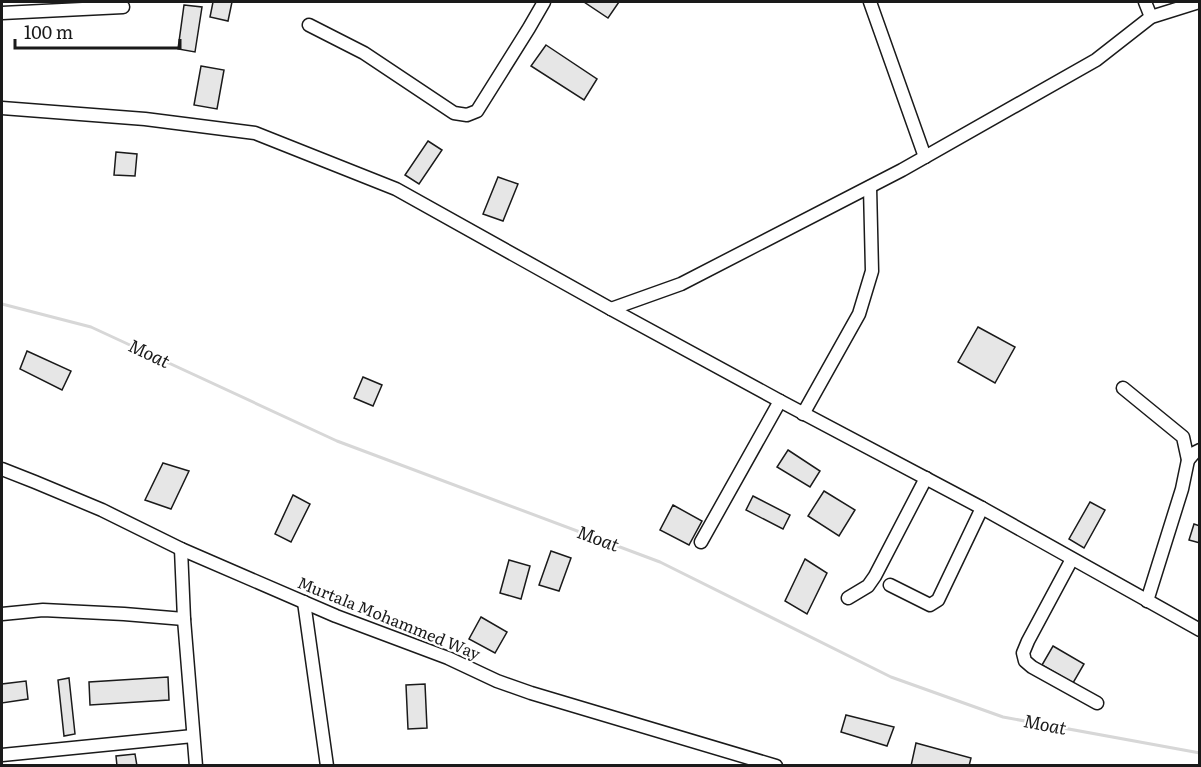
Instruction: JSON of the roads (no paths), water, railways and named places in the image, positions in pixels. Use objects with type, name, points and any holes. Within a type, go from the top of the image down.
[{"type":"street","points":[[309,25],[364,53],[454,113],[467,115],[477,111],[544,2]]},
{"type":"street","points":[[870,2],[926,157]]},
{"type":"street","points":[[1145,2],[1151,16]]},
{"type":"street","points":[[611,309],[681,284],[870,187],[1096,60],[1151,16],[1199,2]]},
{"type":"street","points":[[2,13],[123,7]]},
{"type":"street","points":[[2,108],[145,119],[255,133],[396,189],[803,414],[982,507],[1200,630]]},
{"type":"street","points":[[803,414],[859,314],[872,271],[870,187]]},
{"type":"street","points":[[1123,388],[1183,437],[1188,460],[1182,489],[1147,601]]},
{"type":"street","points":[[701,542],[780,401]]},
{"type":"street","points":[[1188,460],[1200,450]]},
{"type":"street","name":"Murtala Mohammed Way","points":[[2,469],[102,510],[182,549],[336,616],[448,658],[497,681],[768,764]]},
{"type":"street","points":[[848,598],[868,586],[875,576],[926,478]]},
{"type":"street","points":[[890,585],[920,602],[930,605],[938,600],[982,507]]},
{"type":"street","points":[[182,549],[184,619],[196,765]]},
{"type":"street","points":[[1072,559],[1023,653],[1025,662],[1032,667],[1097,703]]},
{"type":"street","points":[[304,602],[327,765]]},
{"type":"street","points":[[2,614],[44,610],[184,619]]},
{"type":"street","points":[[2,755],[193,736]]},
{"type":"waterway","name":"Moat","points":[[2,304],[91,327],[337,441],[660,562],[891,677],[1003,717],[1200,753]]}]
